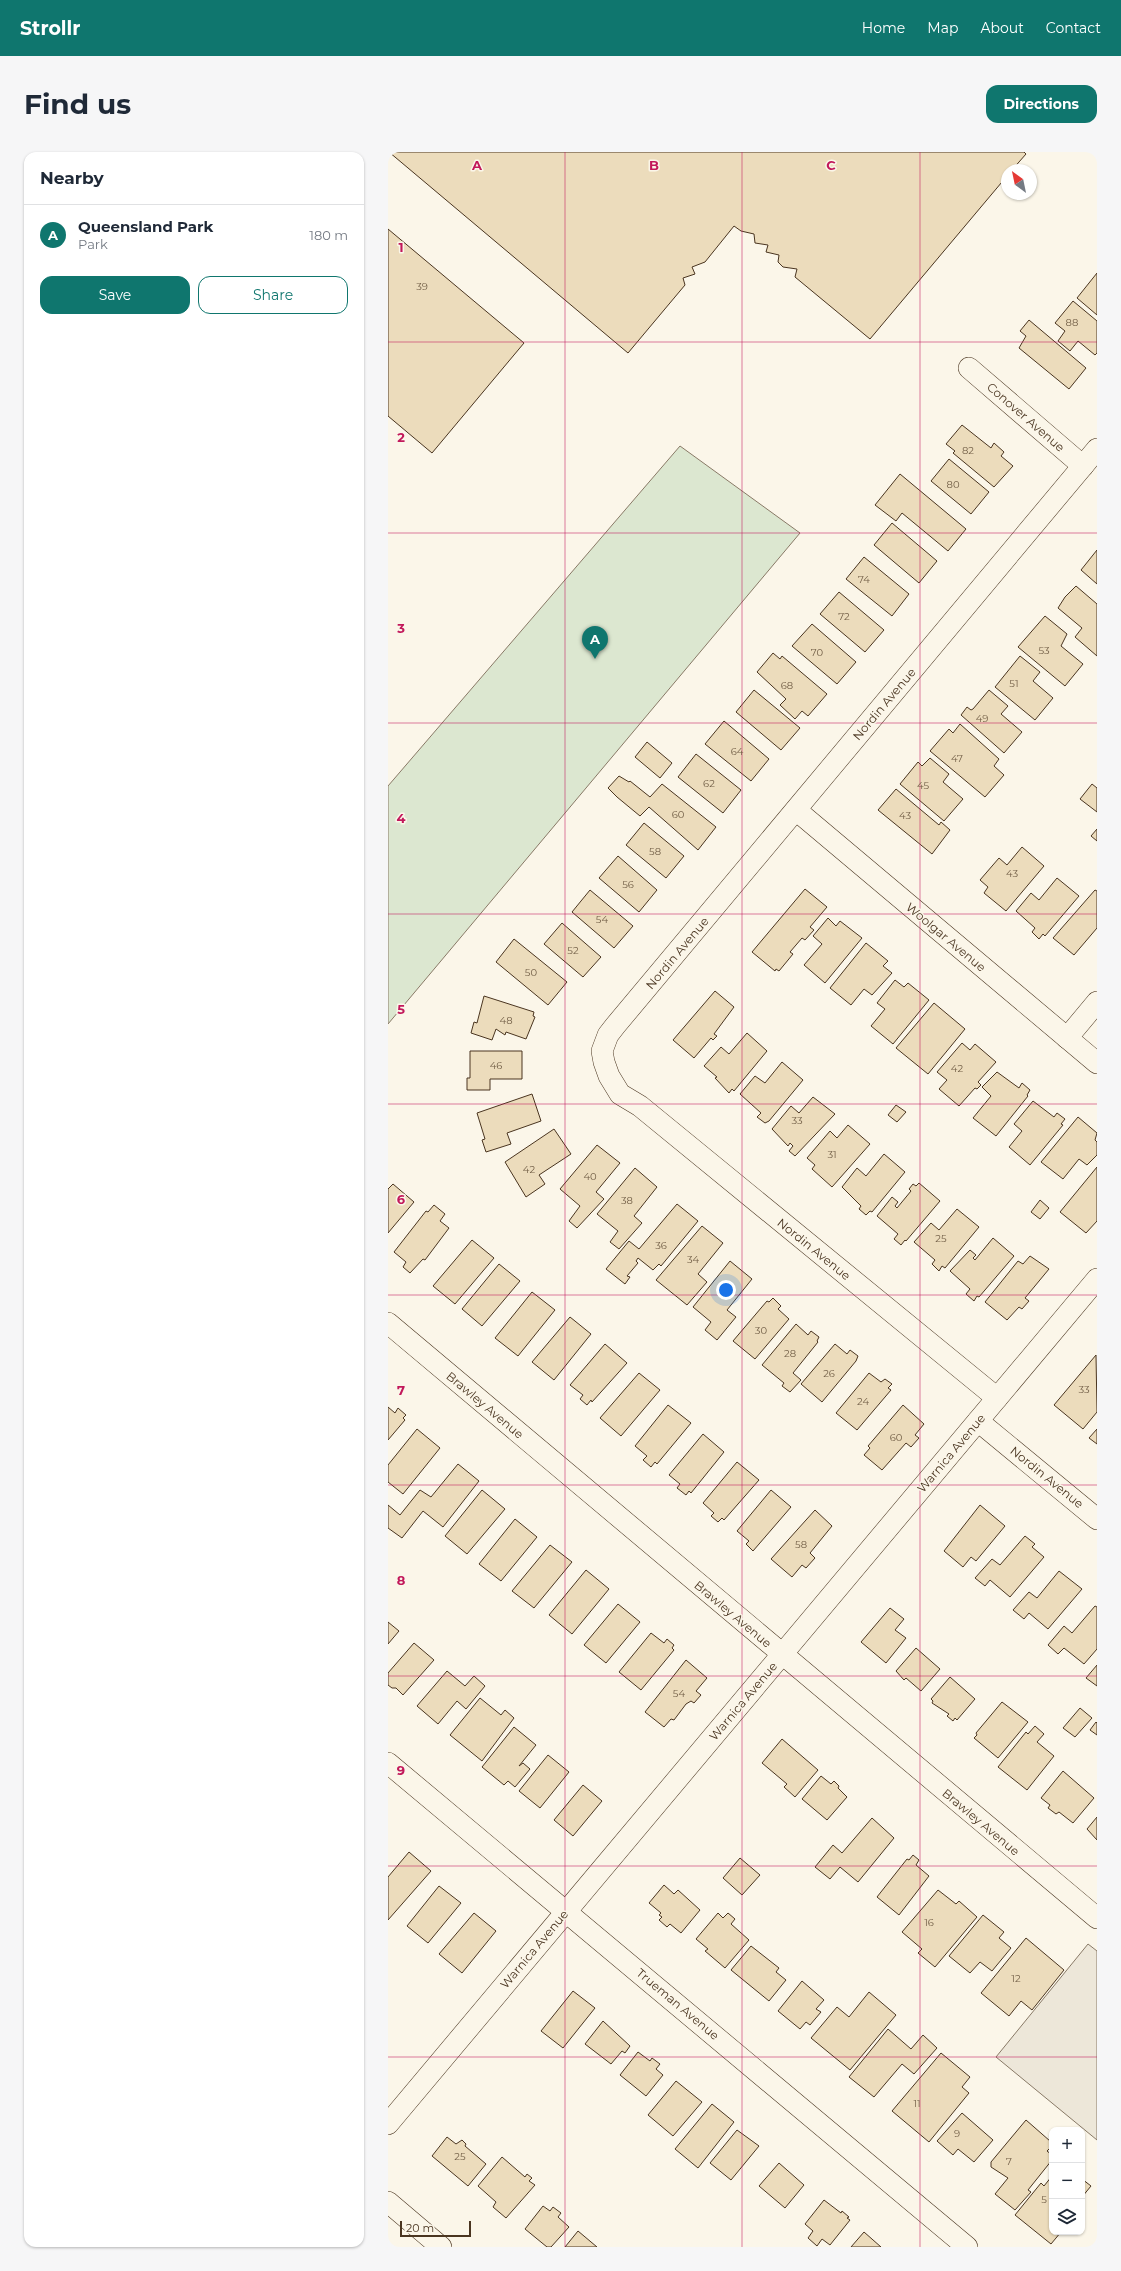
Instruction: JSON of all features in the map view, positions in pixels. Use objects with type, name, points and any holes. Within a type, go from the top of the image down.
[{"type":"street","name":"Conover Avenue","points":[[969,368],[1083,466]]},
{"type":"street","name":"Nordin Avenue","points":[[997,1398],[640,1106],[620,1094],[609,1076],[602,1051],[608,1035],[1097,449]]},
{"type":"street","name":"Woolgar Avenue","points":[[796,810],[1097,1063]]},
{"type":"street","points":[[1067,1038],[1097,1002]]},
{"type":"street","name":"Warnica Avenue","points":[[388,2124],[1097,1278]]},
{"type":"street","name":"Brawley Avenue","points":[[388,1324],[1097,1918]]},
{"type":"street","name":"Nordin Avenue","points":[[978,1421],[1097,1519]]},
{"type":"street","name":"Trueman Avenue","points":[[388,1763],[567,1911],[967,2247]]},
{"type":"street","points":[[388,2202],[442,2247]]},
{"type":"green space","points":[[680,446],[800,533],[388,1024],[388,786]]},
{"type":"shaded area","points":[[1088,1944],[1097,1951],[1097,2140],[1085,2130],[1085,2127],[1081,2127],[996,2057]]},
{"type":"building","points":[[389,152],[1024,152],[1026,154],[1017,164],[1001,164],[1001,183],[870,339],[795,277],[797,269],[783,267],[778,262],[779,255],[766,252],[768,245],[755,243],[754,234],[741,231],[734,226],[705,262],[692,267],[695,274],[683,278],[685,285],[628,353]]},
{"type":"building","points":[[388,229],[524,343],[432,453],[388,416]]},
{"type":"building","points":[[1097,273],[1097,315],[1077,298]]},
{"type":"building","points":[[1073,301],[1097,321],[1097,353],[1095,355],[1078,341],[1070,351],[1058,341],[1065,331],[1055,323]]},
{"type":"building","points":[[1029,320],[1086,368],[1069,389],[1019,348],[1026,336],[1020,331]]},
{"type":"building","points":[[962,425],[991,448],[994,443],[1004,452],[1001,456],[1013,466],[994,487],[953,453],[955,451],[946,444]]},
{"type":"building","points":[[949,459],[989,492],[971,514],[931,481]]},
{"type":"building","points":[[900,474],[966,529],[948,551],[902,513],[896,521],[875,505]]},
{"type":"building","points":[[892,523],[937,561],[919,583],[874,545]]},
{"type":"building","points":[[1097,550],[1097,584],[1081,570]]},
{"type":"building","points":[[864,557],[909,594],[892,616],[846,579]]},
{"type":"building","points":[[1076,586],[1097,604],[1097,656],[1075,637],[1082,628],[1058,608],[1065,597]]},
{"type":"building","points":[[839,592],[884,630],[865,652],[820,614]]},
{"type":"building","points":[[1045,616],[1067,634],[1061,646],[1083,664],[1065,686],[1018,647]]},
{"type":"building","points":[[812,624],[856,662],[837,684],[792,646]]},
{"type":"building","points":[[773,653],[780,659],[782,656],[827,694],[808,716],[802,711],[795,719],[780,705],[786,699],[757,672]]},
{"type":"building","points":[[1020,656],[1040,672],[1033,681],[1053,698],[1035,720],[995,687]]},
{"type":"building","points":[[754,690],[800,728],[781,750],[736,712]]},
{"type":"building","points":[[989,690],[1008,706],[1001,714],[1022,732],[1004,753],[961,715],[967,707],[971,710],[973,709]]},
{"type":"building","points":[[724,721],[769,759],[751,781],[705,744]]},
{"type":"building","points":[[960,724],[999,759],[994,766],[1004,775],[985,797],[930,751],[949,729],[953,733]]},
{"type":"building","points":[[647,742],[672,763],[660,778],[635,757]]},
{"type":"building","points":[[696,754],[741,790],[723,813],[678,777]]},
{"type":"building","points":[[930,758],[949,774],[943,782],[963,799],[944,821],[900,784],[918,762],[922,766]]},
{"type":"building","points":[[619,776],[629,782],[630,781],[650,797],[662,784],[716,827],[698,850],[649,807],[640,816],[617,797],[608,788]]},
{"type":"building","points":[[1092,784],[1097,788],[1097,812],[1080,799]]},
{"type":"building","points":[[896,789],[939,825],[941,822],[950,830],[932,854],[878,810]]},
{"type":"building","points":[[644,823],[684,856],[666,878],[626,845]]},
{"type":"building","points":[[1097,829],[1097,841],[1091,836]]},
{"type":"building","points":[[1022,847],[1044,866],[1006,911],[984,893],[988,887],[980,880],[999,858],[1007,865]]},
{"type":"building","points":[[618,856],[657,890],[639,912],[599,878]]},
{"type":"building","points":[[1057,878],[1079,896],[1045,936],[1043,934],[1039,939],[1032,932],[1035,928],[1016,911],[1031,893],[1039,900]]},
{"type":"building","points":[[805,889],[827,907],[810,927],[814,930],[805,940],[802,938],[790,952],[793,954],[779,971],[776,969],[775,971],[752,952]]},
{"type":"building","points":[[590,890],[633,926],[614,948],[572,912]]},
{"type":"building","points":[[1095,890],[1097,891],[1097,928],[1074,955],[1053,938]]},
{"type":"building","points":[[828,918],[836,926],[840,921],[862,938],[825,983],[804,965],[822,944],[813,936]]},
{"type":"building","points":[[562,923],[601,957],[583,977],[544,944]]},
{"type":"building","points":[[514,939],[567,982],[548,1005],[496,962]]},
{"type":"building","points":[[866,943],[888,961],[883,966],[892,973],[872,995],[864,989],[851,1005],[830,988]]},
{"type":"building","points":[[895,980],[904,987],[908,983],[929,1000],[893,1044],[871,1026],[885,1009],[877,1003]]},
{"type":"building","points":[[715,991],[734,1007],[714,1034],[717,1036],[713,1040],[711,1038],[694,1058],[673,1040]]},
{"type":"building","points":[[484,996],[534,1012],[533,1016],[535,1017],[526,1039],[506,1032],[505,1035],[496,1029],[492,1040],[471,1033],[474,1022],[477,1023]]},
{"type":"building","points":[[934,1003],[965,1029],[928,1074],[896,1048]]},
{"type":"building","points":[[747,1033],[767,1051],[734,1091],[732,1089],[729,1093],[715,1078],[717,1077],[704,1066],[721,1047],[729,1054]]},
{"type":"building","points":[[962,1043],[970,1050],[975,1044],[996,1062],[978,1082],[981,1085],[977,1089],[975,1088],[959,1106],[939,1089],[947,1080],[937,1072]]},
{"type":"building","points":[[470,1051],[522,1051],[522,1079],[490,1079],[490,1090],[467,1090],[467,1078],[470,1078]]},
{"type":"building","points":[[782,1062],[803,1080],[769,1121],[765,1123],[757,1117],[761,1113],[740,1094],[755,1076],[765,1083]]},
{"type":"building","points":[[997,1072],[1019,1088],[1022,1083],[1030,1090],[1027,1095],[1028,1096],[996,1136],[973,1118],[991,1096],[982,1087]]},
{"type":"building","points":[[532,1094],[541,1121],[507,1133],[511,1144],[486,1152],[482,1140],[485,1139],[477,1113]]},
{"type":"building","points":[[813,1097],[835,1114],[795,1156],[789,1151],[793,1146],[790,1143],[788,1146],[772,1129],[791,1106],[799,1113]]},
{"type":"building","points":[[1033,1101],[1054,1117],[1057,1113],[1065,1119],[1061,1124],[1063,1125],[1030,1165],[1009,1147],[1022,1131],[1014,1124]]},
{"type":"building","points":[[896,1105],[906,1112],[897,1122],[888,1115]]},
{"type":"building","points":[[1078,1117],[1097,1133],[1095,1140],[1097,1142],[1097,1155],[1087,1165],[1079,1159],[1063,1179],[1041,1162]]},
{"type":"building","points":[[848,1125],[870,1144],[832,1187],[812,1169],[815,1165],[807,1158],[830,1131],[837,1138]]},
{"type":"building","points":[[554,1129],[571,1154],[539,1175],[545,1184],[526,1197],[505,1162]]},
{"type":"building","points":[[597,1145],[620,1163],[596,1192],[604,1199],[577,1228],[569,1221],[580,1206],[560,1189]]},
{"type":"building","points":[[884,1154],[905,1172],[872,1212],[870,1211],[866,1215],[859,1209],[861,1206],[842,1187],[857,1168],[866,1176]]},
{"type":"building","points":[[1097,1167],[1097,1221],[1086,1233],[1060,1212]]},
{"type":"building","points":[[635,1168],[657,1187],[634,1216],[642,1223],[619,1249],[610,1242],[618,1231],[597,1214]]},
{"type":"building","points":[[919,1183],[940,1201],[901,1245],[894,1239],[898,1234],[877,1216],[892,1197],[898,1202],[895,1206],[897,1208],[911,1191],[909,1189],[913,1184],[916,1186]]},
{"type":"building","points":[[393,1184],[414,1202],[388,1233],[388,1189]]},
{"type":"building","points":[[1040,1200],[1049,1208],[1040,1219],[1031,1212]]},
{"type":"building","points":[[677,1204],[698,1221],[661,1266],[659,1264],[653,1270],[638,1258],[636,1261],[638,1263],[627,1276],[630,1277],[625,1284],[606,1269],[629,1241],[639,1249]]},
{"type":"building","points":[[434,1205],[445,1214],[440,1221],[449,1228],[425,1260],[423,1259],[410,1273],[403,1267],[406,1262],[394,1252],[426,1211],[428,1212]]},
{"type":"building","points":[[957,1209],[979,1227],[945,1268],[942,1266],[939,1271],[932,1264],[935,1260],[914,1242],[931,1223],[939,1230]]},
{"type":"building","points":[[702,1226],[723,1243],[698,1274],[707,1282],[687,1305],[656,1280]]},
{"type":"building","points":[[993,1238],[1014,1256],[974,1301],[966,1294],[970,1289],[950,1271],[970,1250],[976,1255],[973,1258],[975,1260]]},
{"type":"building","points":[[472,1240],[494,1258],[455,1304],[433,1286]]},
{"type":"building","points":[[1030,1256],[1049,1269],[1025,1298],[1029,1301],[1022,1309],[1019,1307],[1007,1320],[985,1302],[1018,1261],[1023,1264]]},
{"type":"building","points":[[730,1261],[752,1279],[727,1310],[736,1317],[717,1340],[705,1330],[711,1322],[693,1307]]},
{"type":"building","points":[[499,1264],[520,1281],[482,1326],[462,1309]]},
{"type":"building","points":[[532,1292],[555,1310],[518,1356],[495,1338]]},
{"type":"building","points":[[773,1298],[781,1306],[778,1309],[789,1319],[755,1359],[733,1341],[767,1301],[769,1302]]},
{"type":"building","points":[[570,1317],[591,1334],[554,1380],[532,1362]]},
{"type":"building","points":[[796,1324],[808,1335],[811,1331],[819,1337],[818,1342],[793,1373],[801,1380],[790,1392],[782,1386],[784,1383],[762,1365]]},
{"type":"building","points":[[605,1344],[627,1363],[592,1402],[591,1400],[587,1405],[580,1399],[583,1395],[570,1385]]},
{"type":"building","points":[[835,1344],[847,1354],[850,1350],[858,1356],[856,1361],[822,1402],[801,1384]]},
{"type":"building","points":[[1096,1355],[1097,1412],[1083,1429],[1054,1405]]},
{"type":"building","points":[[639,1373],[660,1390],[621,1436],[600,1418]]},
{"type":"building","points":[[869,1373],[881,1382],[885,1379],[892,1384],[888,1388],[891,1390],[857,1430],[836,1413]]},
{"type":"building","points":[[668,1405],[691,1423],[657,1464],[655,1462],[651,1467],[643,1460],[647,1456],[635,1446]]},
{"type":"building","points":[[903,1405],[924,1424],[915,1435],[919,1438],[911,1447],[906,1443],[882,1470],[864,1455],[870,1448],[868,1446]]},
{"type":"building","points":[[388,1407],[395,1413],[398,1408],[406,1415],[403,1418],[405,1420],[388,1440]]},
{"type":"building","points":[[417,1429],[440,1448],[403,1494],[388,1482],[388,1465]]},
{"type":"building","points":[[1097,1429],[1097,1444],[1089,1438]]},
{"type":"building","points":[[703,1434],[724,1452],[691,1493],[689,1491],[686,1495],[677,1488],[680,1484],[669,1475]]},
{"type":"building","points":[[737,1462],[759,1480],[724,1520],[722,1518],[718,1522],[711,1516],[714,1513],[703,1503]]},
{"type":"building","points":[[458,1464],[479,1481],[443,1527],[423,1511],[402,1538],[388,1528],[388,1505],[400,1515],[420,1490],[431,1497]]},
{"type":"building","points":[[482,1490],[505,1509],[467,1554],[445,1536]]},
{"type":"building","points":[[771,1490],[791,1507],[753,1551],[746,1544],[749,1541],[737,1531]]},
{"type":"building","points":[[980,1505],[1005,1526],[976,1561],[971,1557],[963,1567],[944,1551]]},
{"type":"building","points":[[815,1510],[832,1526],[810,1553],[815,1558],[806,1568],[802,1565],[792,1577],[771,1559]]},
{"type":"building","points":[[515,1519],[537,1537],[501,1581],[479,1564]]},
{"type":"building","points":[[1025,1536],[1035,1544],[1032,1547],[1044,1557],[1010,1597],[990,1580],[985,1586],[975,1578],[992,1559],[1000,1565]]},
{"type":"building","points":[[550,1545],[572,1562],[534,1608],[512,1591]]},
{"type":"building","points":[[586,1570],[609,1589],[572,1634],[549,1615]]},
{"type":"building","points":[[1059,1571],[1082,1589],[1048,1629],[1029,1613],[1024,1619],[1013,1610],[1029,1592],[1037,1598]]},
{"type":"building","points":[[618,1604],[640,1622],[606,1663],[584,1645]]},
{"type":"building","points":[[1095,1606],[1097,1607],[1097,1649],[1084,1664],[1064,1648],[1058,1654],[1048,1645],[1064,1626],[1072,1633]]},
{"type":"building","points":[[890,1608],[904,1619],[895,1630],[906,1638],[886,1663],[861,1642]]},
{"type":"building","points":[[388,1622],[399,1631],[388,1644]]},
{"type":"building","points":[[651,1633],[664,1643],[667,1639],[674,1645],[672,1648],[674,1650],[641,1690],[619,1672]]},
{"type":"building","points":[[414,1643],[434,1660],[403,1695],[396,1688],[392,1688],[388,1685],[388,1673]]},
{"type":"building","points":[[916,1648],[940,1669],[921,1691],[906,1678],[904,1680],[896,1671]]},
{"type":"building","points":[[686,1660],[707,1678],[696,1691],[701,1695],[694,1703],[691,1701],[686,1704],[674,1720],[671,1719],[664,1727],[645,1712]]},
{"type":"building","points":[[1097,1665],[1097,1686],[1086,1678]]},
{"type":"building","points":[[447,1671],[465,1686],[474,1676],[485,1686],[466,1709],[457,1701],[438,1724],[417,1706]]},
{"type":"building","points":[[950,1677],[975,1699],[957,1720],[955,1718],[953,1721],[947,1716],[949,1714],[932,1703],[933,1701],[931,1699]]},
{"type":"building","points":[[480,1698],[501,1715],[505,1710],[514,1718],[482,1761],[450,1735]]},
{"type":"building","points":[[1002,1702],[1028,1722],[998,1758],[974,1738],[977,1735],[976,1733]]},
{"type":"building","points":[[1080,1708],[1092,1718],[1075,1737],[1063,1728]]},
{"type":"building","points":[[1096,1722],[1097,1723],[1097,1735],[1090,1730]]},
{"type":"building","points":[[1035,1726],[1044,1734],[1037,1742],[1054,1756],[1027,1790],[998,1767],[1026,1732],[1028,1734]]},
{"type":"building","points":[[514,1727],[536,1745],[519,1766],[523,1763],[530,1769],[515,1787],[508,1781],[504,1785],[482,1767]]},
{"type":"building","points":[[782,1739],[818,1770],[795,1797],[784,1787],[787,1784],[762,1763]]},
{"type":"building","points":[[548,1755],[569,1772],[540,1808],[519,1791]]},
{"type":"building","points":[[1063,1771],[1094,1798],[1073,1823],[1059,1812],[1056,1814],[1048,1808],[1050,1805],[1041,1798]]},
{"type":"building","points":[[821,1776],[831,1784],[834,1781],[839,1786],[838,1788],[847,1797],[827,1820],[802,1799]]},
{"type":"building","points":[[583,1785],[602,1801],[573,1836],[554,1820]]},
{"type":"building","points":[[1097,1817],[1097,1840],[1087,1829]]},
{"type":"building","points":[[872,1818],[894,1838],[858,1882],[840,1867],[830,1879],[815,1867],[833,1845],[842,1853]]},
{"type":"building","points":[[409,1852],[431,1871],[388,1920],[388,1877]]},
{"type":"building","points":[[913,1855],[919,1860],[916,1865],[929,1876],[899,1915],[877,1897],[907,1859],[909,1860]]},
{"type":"building","points":[[740,1858],[760,1875],[742,1895],[723,1878]]},
{"type":"building","points":[[664,1885],[674,1894],[678,1890],[700,1910],[681,1933],[670,1924],[667,1927],[659,1920],[662,1917],[659,1915],[661,1913],[649,1903]]},
{"type":"building","points":[[439,1886],[461,1903],[428,1943],[407,1926]]},
{"type":"building","points":[[938,1890],[956,1904],[959,1901],[977,1917],[935,1967],[918,1953],[922,1949],[902,1932]]},
{"type":"building","points":[[474,1913],[496,1931],[462,1973],[439,1954]]},
{"type":"building","points":[[718,1913],[723,1918],[728,1913],[735,1919],[731,1924],[749,1940],[725,1968],[705,1951],[708,1949],[696,1939]]},
{"type":"building","points":[[983,1915],[1004,1932],[999,1938],[1011,1948],[992,1971],[980,1962],[970,1973],[949,1956]]},
{"type":"building","points":[[1026,1938],[1064,1970],[1032,2010],[1021,2001],[1009,2016],[981,1993]]},
{"type":"building","points":[[751,1946],[779,1968],[776,1972],[786,1980],[769,2001],[731,1970]]},
{"type":"building","points":[[802,1981],[824,2000],[816,2009],[821,2012],[810,2025],[806,2022],[800,2029],[778,2011]]},
{"type":"building","points":[[573,1991],[595,2008],[563,2048],[541,2031]]},
{"type":"building","points":[[869,1992],[896,2015],[850,2070],[811,2038],[837,2007],[849,2017]]},
{"type":"building","points":[[603,2021],[630,2046],[625,2053],[622,2051],[611,2064],[585,2044]]},
{"type":"building","points":[[888,2029],[911,2049],[923,2035],[937,2048],[914,2074],[902,2064],[874,2097],[849,2077]]},
{"type":"building","points":[[638,2052],[650,2061],[652,2058],[660,2064],[656,2069],[663,2075],[646,2096],[620,2075]]},
{"type":"building","points":[[941,2053],[970,2077],[962,2087],[969,2093],[929,2142],[892,2111]]},
{"type":"building","points":[[676,2081],[702,2102],[673,2136],[648,2115]]},
{"type":"building","points":[[712,2104],[734,2122],[698,2168],[675,2149]]},
{"type":"building","points":[[962,2113],[993,2140],[974,2162],[958,2149],[953,2155],[937,2141]]},
{"type":"building","points":[[1026,2120],[1049,2140],[1049,2149],[1047,2151],[1049,2153],[1049,2164],[1028,2190],[1031,2192],[1015,2210],[995,2194],[1008,2178],[991,2167],[991,2162]]},
{"type":"building","points":[[737,2130],[759,2146],[731,2180],[710,2163]]},
{"type":"building","points":[[447,2137],[456,2144],[462,2140],[466,2144],[465,2146],[486,2164],[468,2186],[432,2156]]},
{"type":"building","points":[[502,2157],[525,2177],[527,2174],[532,2178],[529,2181],[535,2185],[506,2218],[493,2207],[496,2202],[478,2186]]},
{"type":"building","points":[[779,2163],[804,2185],[785,2208],[759,2186]]},
{"type":"building","points":[[1049,2180],[1049,2235],[1058,2235],[1051,2244],[1015,2215],[1041,2183],[1044,2186]]},
{"type":"building","points":[[1085,2181],[1091,2186],[1085,2193]]},
{"type":"building","points":[[824,2200],[841,2213],[842,2211],[849,2217],[847,2218],[850,2220],[830,2245],[822,2239],[817,2246],[808,2238],[813,2231],[805,2224]]},
{"type":"building","points":[[543,2206],[550,2211],[553,2207],[561,2213],[558,2217],[569,2227],[551,2247],[547,2247],[525,2229]]},
{"type":"building","points":[[578,2231],[597,2247],[565,2247]]},
{"type":"building","points":[[864,2232],[881,2247],[851,2247]]},
{"type":"place","name":"Queensland Park","points":[[595,659]]}]
